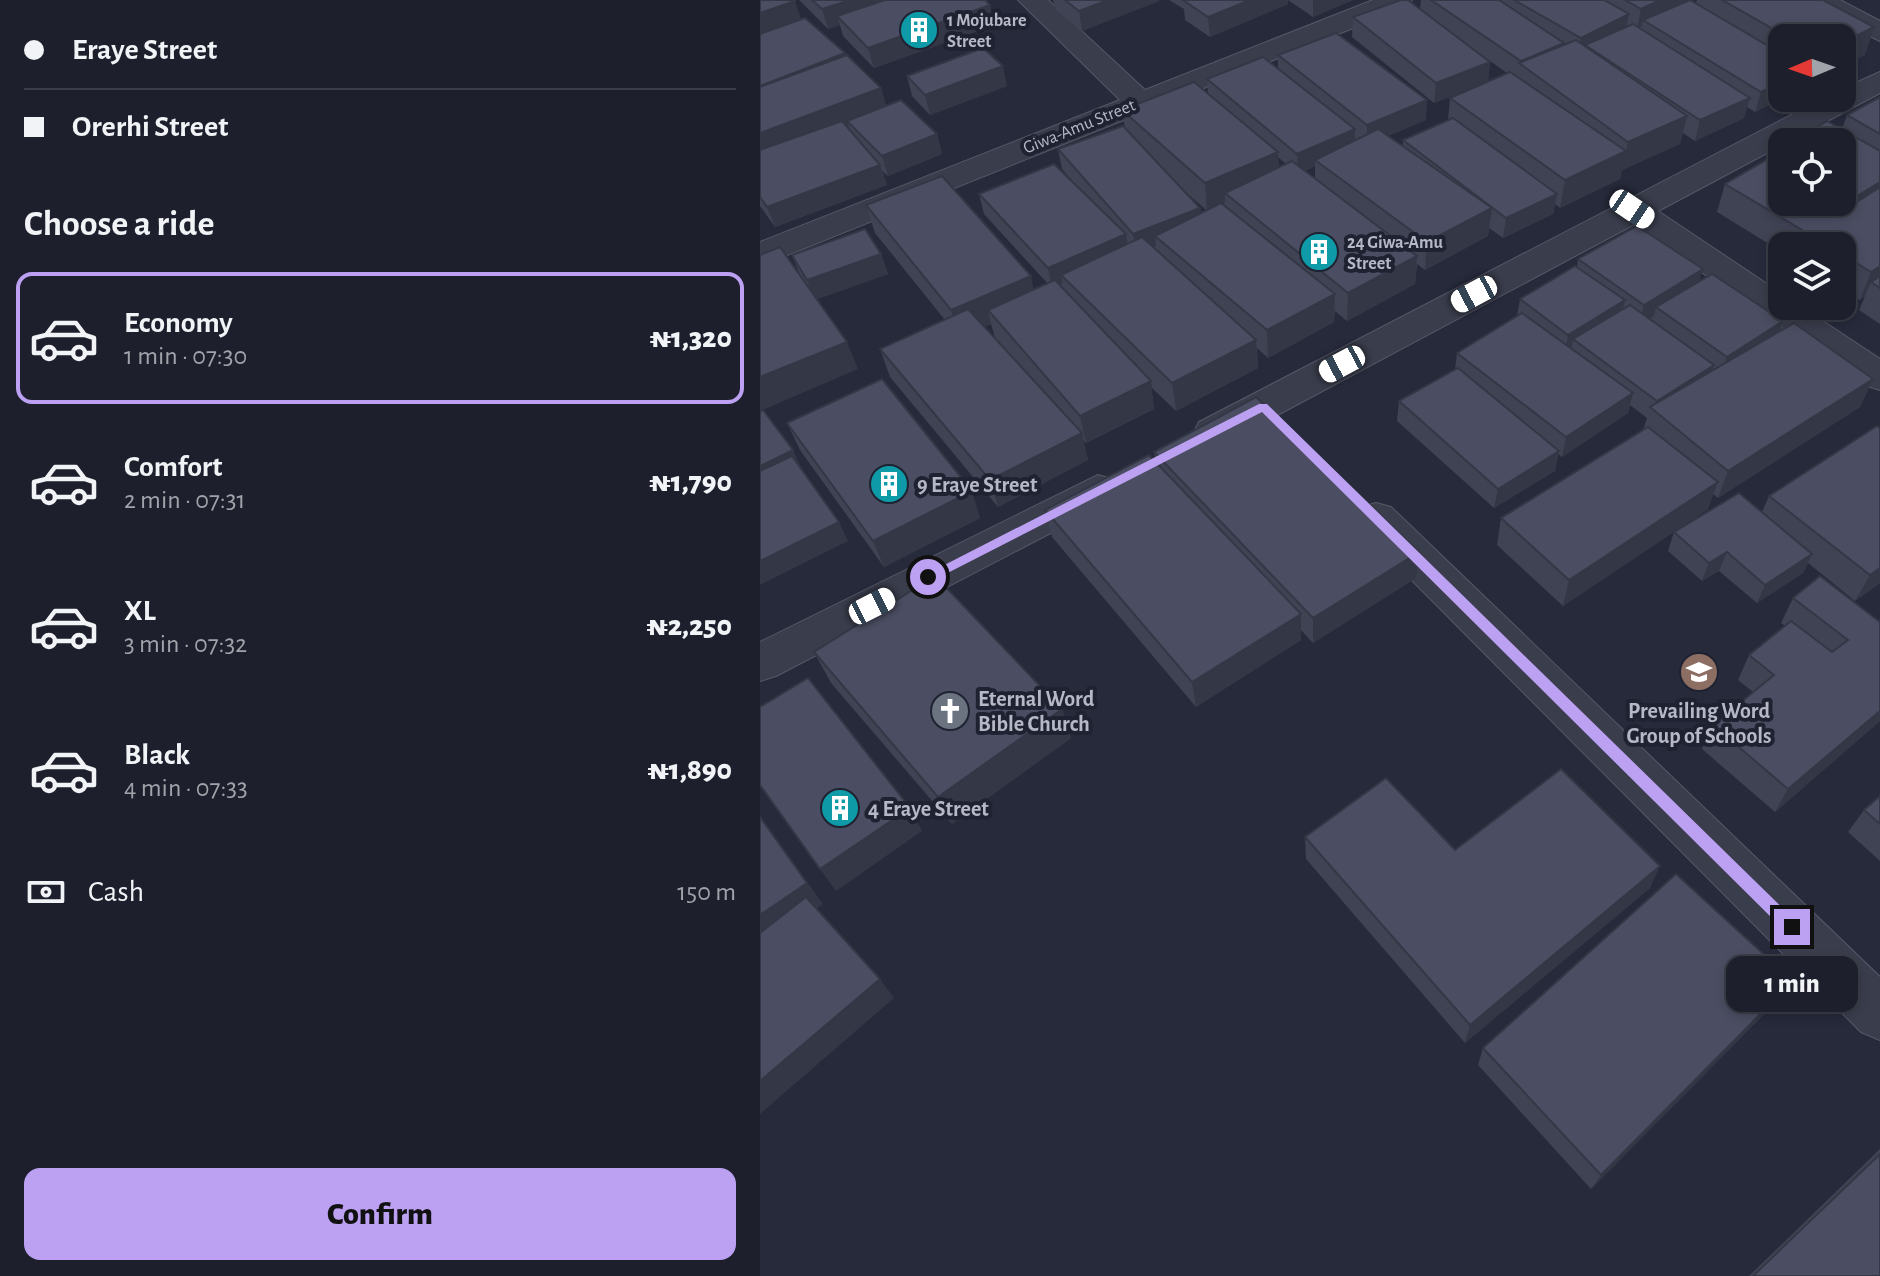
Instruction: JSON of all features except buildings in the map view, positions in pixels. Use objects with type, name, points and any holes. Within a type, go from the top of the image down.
[{"type":"street","points":[[1032,0],[1140,102]]},
{"type":"street","name":"Giwa-Amu Street","points":[[760,255],[1398,0]]},
{"type":"street","points":[[1819,0],[1880,32]]},
{"type":"street","points":[[1179,449],[1880,81]]},
{"type":"street","points":[[1632,209],[1880,377]]},
{"type":"street","points":[[1263,407],[1297,440]]},
{"type":"street","points":[[760,663],[1123,478]]},
{"type":"street","points":[[1341,484],[1880,1014]]},
{"type":"place","name":"1 Mojubare Street","points":[[919,30]]},
{"type":"place","name":"24 Giwa-Amu Street","points":[[1319,252]]},
{"type":"place","name":"9 Eraye Street","points":[[889,484]]},
{"type":"place","name":"Prevailing Word Group of Schools","points":[[1699,672]]},
{"type":"place","name":"Eternal Word Bible Church","points":[[950,711]]},
{"type":"place","name":"4 Eraye Street","points":[[840,808]]},
{"type":"route","points":[[928,577],[1263,407],[1792,927]]}]
